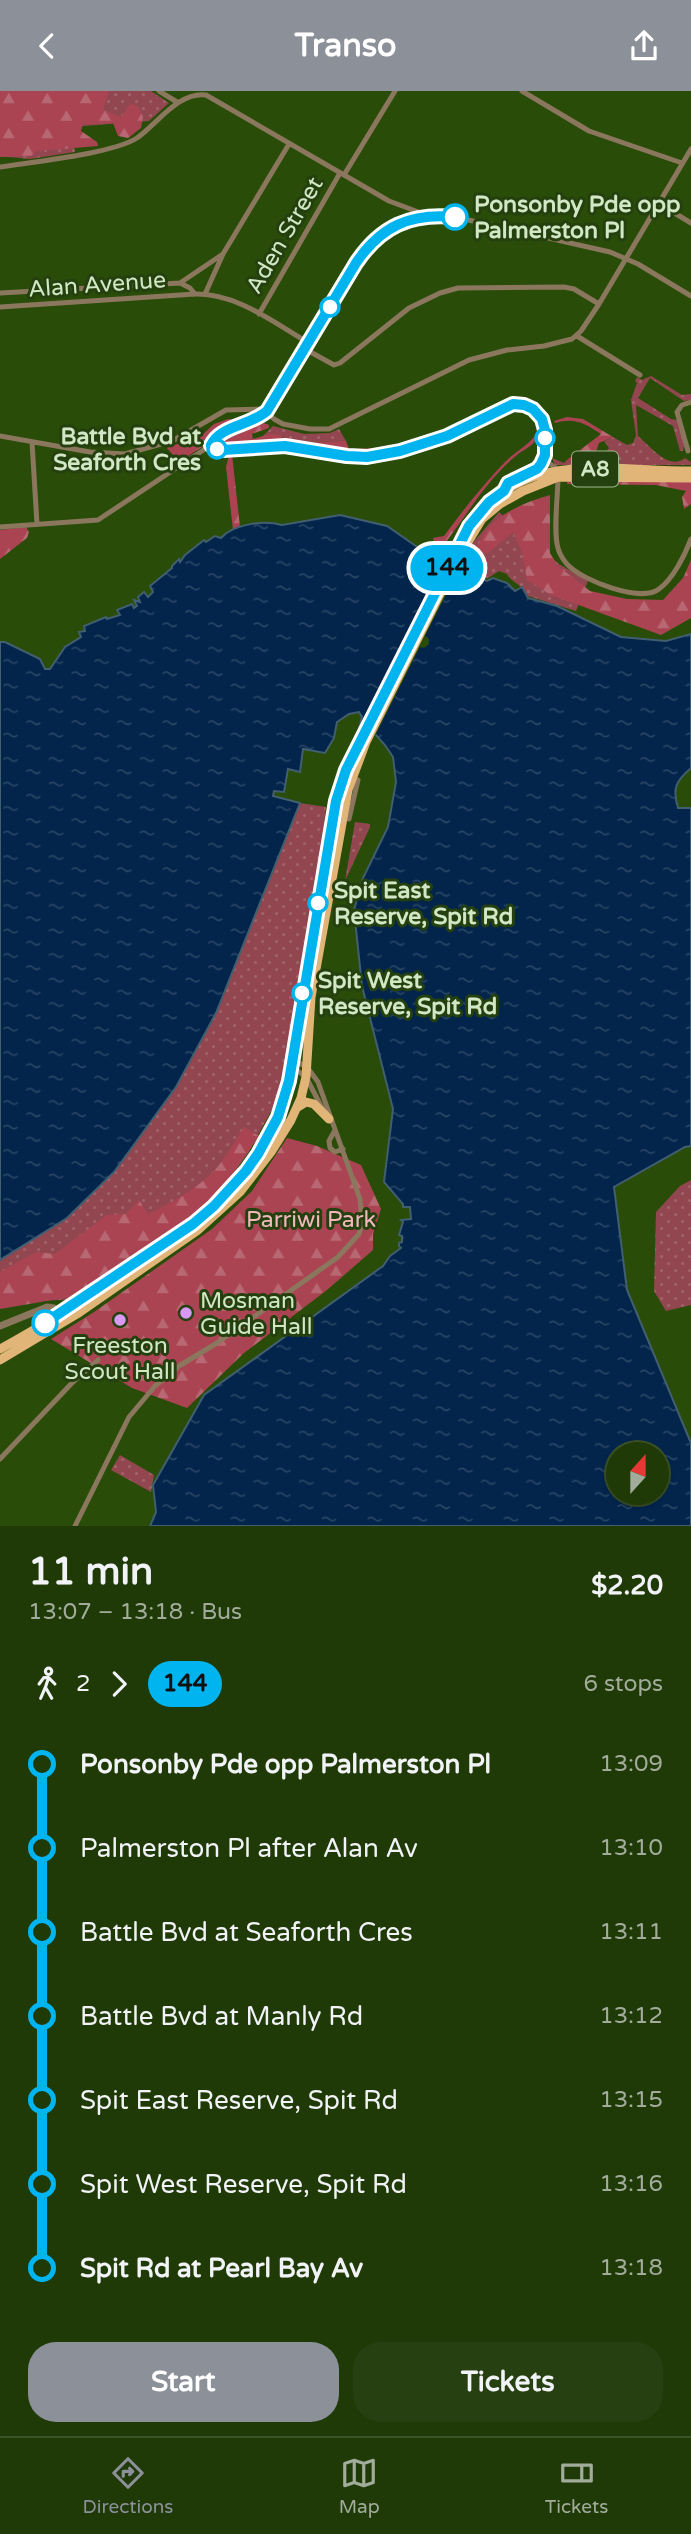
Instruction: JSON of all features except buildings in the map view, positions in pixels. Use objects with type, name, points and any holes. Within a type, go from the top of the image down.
[{"type":"highway","name":"A8","points":[[0,1349],[61,1313],[193,1224],[221,1199],[246,1171],[269,1135],[283,1103],[292,1063],[336,801],[346,770],[364,741],[477,515],[495,497],[530,477],[557,473],[691,471]]},
{"type":"highway","name":"A8","points":[[455,559],[475,528],[492,510],[557,473],[691,478]]},
{"type":"highway","name":"A8","points":[[0,1360],[77,1314],[213,1217],[240,1192],[281,1137],[298,1107],[306,1072],[311,997],[337,846],[348,790],[364,741]]},
{"type":"highway","points":[[298,1107],[306,1102],[314,1104],[333,1125]]},
{"type":"street","points":[[159,91],[177,102]]},
{"type":"street","name":"Aden Street","points":[[258,314],[394,91]]},
{"type":"street","points":[[522,91],[589,131],[682,163]]},
{"type":"street","points":[[0,167],[83,153],[135,139],[177,102],[197,92],[394,203],[429,216]]},
{"type":"street","points":[[205,294],[223,254],[289,144]]},
{"type":"street","points":[[0,436],[102,453],[135,453],[172,442],[226,411],[253,408],[263,409],[277,422],[294,427],[329,429],[469,361],[507,350],[570,341],[578,336],[599,304],[691,149]]},
{"type":"street","points":[[658,204],[691,223]]},
{"type":"street","points":[[0,527],[98,520],[212,446],[219,434],[258,418],[267,411],[356,263],[372,242],[400,223],[429,216],[455,217],[597,248],[626,258],[691,296]]},
{"type":"street","name":"Alan Avenue","points":[[0,293],[180,283],[223,254]]},
{"type":"street","name":"Alan Avenue","points":[[180,283],[195,294]]},
{"type":"street","name":"Alan Avenue","points":[[0,307],[195,294],[221,296],[258,314],[334,365],[415,304],[458,288],[564,287],[574,289],[599,304]]},
{"type":"street","points":[[578,336],[640,375]]},
{"type":"street","points":[[688,451],[677,412],[682,405],[691,402]]},
{"type":"street","points":[[212,446],[223,450],[285,446],[367,457],[432,441],[462,430],[507,407],[520,404],[533,409],[542,419],[545,455],[557,473],[558,547],[568,566],[617,590],[642,595],[658,590],[672,573],[691,539]]},
{"type":"street","points":[[32,442],[37,524]]},
{"type":"street","points":[[504,491],[508,483],[537,469],[545,455]]},
{"type":"street","points":[[349,819],[358,779]]},
{"type":"street","points":[[75,1526],[129,1417],[155,1386],[178,1366],[217,1343],[338,1257],[354,1242],[362,1223],[362,1212],[343,1149],[306,1072],[292,1063]]},
{"type":"street","points":[[333,1125],[330,1148],[335,1152],[343,1149]]},
{"type":"street","points":[[0,1326],[47,1307],[61,1313]]},
{"type":"street","points":[[0,1459],[71,1384],[98,1360]]},
{"type":"shaded area","points":[[0,91],[151,91],[169,103],[149,121],[71,127],[75,152],[30,159],[0,156]]},
{"type":"shaded area","points":[[651,376],[682,395],[691,394],[691,400],[684,401],[650,378],[638,398],[671,419],[678,420],[683,451],[680,451],[673,426],[636,405],[638,436],[667,460],[673,462],[685,458],[691,465],[555,465],[552,458],[564,463],[567,460],[593,460],[595,453],[603,453],[609,448],[604,441],[613,437],[627,445],[633,443],[636,435],[631,400],[637,383],[635,381],[637,377],[642,380]]},
{"type":"shaded area","points":[[273,426],[304,434],[330,433],[339,429],[346,441],[300,442],[269,434],[263,436]]},
{"type":"shaded area","points":[[499,512],[559,564],[588,581],[576,611],[528,596],[507,574],[499,571],[488,578],[461,571],[470,546]]},
{"type":"shaded area","points":[[300,803],[326,807],[323,836],[283,1079],[274,1106],[248,1153],[224,1186],[195,1214],[69,1300],[0,1301],[0,1260],[67,1218],[114,1172],[176,1087],[216,1013]]},
{"type":"shaded area","points":[[355,822],[370,824],[370,827],[345,881]]},
{"type":"shaded area","points":[[691,1180],[691,1305],[666,1311],[654,1291],[656,1212],[680,1186]]},
{"type":"shaded area","points":[[120,1455],[154,1475],[151,1492],[111,1470]]},
{"type":"green space","points":[[0,91],[109,91],[103,110],[121,117],[130,104],[138,106],[143,117],[141,128],[128,138],[118,136],[113,123],[83,124],[81,131],[97,142],[98,146],[37,151],[31,156],[0,157]]},
{"type":"green space","points":[[567,417],[583,419],[613,437],[599,443],[593,460],[567,460],[601,434],[579,422],[554,421]]},
{"type":"green space","points":[[228,419],[244,420],[220,427],[205,445],[179,462],[167,448],[190,439],[201,429],[198,435],[201,436],[214,424]]},
{"type":"green space","points":[[261,422],[269,425],[269,428],[252,434],[253,439],[269,434],[281,435],[282,438],[300,442],[346,441],[349,449],[383,450],[338,453],[278,443],[228,445],[221,442],[225,436]]},
{"type":"green space","points":[[536,423],[539,433],[535,441],[497,474],[446,542],[435,544],[433,538],[444,536],[497,471],[534,437],[537,433]]},
{"type":"green space","points":[[232,454],[240,527],[233,530],[226,467],[229,455]]},
{"type":"green space","points":[[568,479],[691,482],[691,504],[684,509],[682,497],[686,491],[656,485],[567,484]]},
{"type":"green space","points":[[550,495],[550,553],[558,566],[590,591],[627,599],[663,600],[683,578],[691,560],[691,618],[661,635],[551,595],[527,580],[522,552],[513,532],[488,553],[473,555],[485,532],[496,520],[518,507]]},
{"type":"green space","points":[[26,527],[29,532],[27,538],[0,559],[0,530]]},
{"type":"green space","points":[[244,1127],[259,1136],[224,1186],[195,1214],[70,1297],[0,1309],[0,1272],[36,1252],[55,1254],[107,1215],[126,1214],[139,1200],[148,1214],[177,1199],[213,1172]]},
{"type":"green space","name":"Parriwi Park","points":[[287,1138],[317,1146],[361,1165],[381,1209],[373,1234],[373,1250],[327,1290],[244,1353],[187,1408],[132,1388],[51,1339],[212,1229],[252,1191]]},
{"type":"water","points":[[340,515],[387,526],[433,558],[463,573],[487,581],[493,578],[507,583],[515,591],[522,587],[528,598],[557,606],[621,637],[666,641],[691,634],[691,768],[679,781],[675,795],[678,808],[691,808],[691,1146],[614,1187],[627,1290],[691,1443],[691,1526],[150,1526],[156,1512],[153,1485],[204,1395],[383,1266],[390,1256],[401,1248],[401,1220],[411,1219],[410,1207],[403,1207],[384,1182],[393,1109],[362,986],[354,910],[363,878],[388,827],[396,782],[393,757],[376,735],[359,729],[362,717],[359,712],[349,714],[337,722],[334,738],[325,753],[303,749],[300,772],[288,769],[284,792],[274,791],[273,796],[300,803],[216,1013],[176,1087],[114,1172],[67,1218],[0,1260],[0,642],[40,659],[45,669],[50,669],[65,647],[81,637],[79,632],[85,631],[84,626],[106,617],[107,619],[120,615],[117,610],[132,604],[134,608],[137,606],[134,600],[140,602],[138,597],[144,592],[148,597],[153,592],[150,586],[204,540],[206,542],[215,536],[221,538],[241,526],[267,523],[282,525]]},
{"type":"pier","points":[[445,560],[460,568],[425,636],[429,639],[429,644],[424,648],[420,647],[374,738],[359,732]]},
{"type":"bus line","name":"144","points":[[45,1323],[200,1219],[246,1171],[269,1135],[278,1117],[289,1081],[336,801],[346,770],[469,526],[489,502],[504,491],[508,483],[537,469],[545,455],[542,419],[533,409],[520,404],[513,404],[462,430],[432,441],[367,457],[285,446],[223,450],[211,445],[219,434],[250,422],[267,411],[356,263],[372,242],[389,229],[410,219],[429,216],[455,217]]},
{"type":"place","name":"Ponsonby Pde opp Palmerston Pl","points":[[455,217]]},
{"type":"place","name":"Battle Bvd at Seaforth Cres","points":[[217,449]]},
{"type":"place","name":"Spit East Reserve, Spit Rd","points":[[318,903]]},
{"type":"place","name":"Spit West Reserve, Spit Rd","points":[[302,993]]},
{"type":"place","name":"Mosman Guide Hall","points":[[186,1313]]},
{"type":"place","name":"Freeston Scout Hall","points":[[120,1320]]}]
